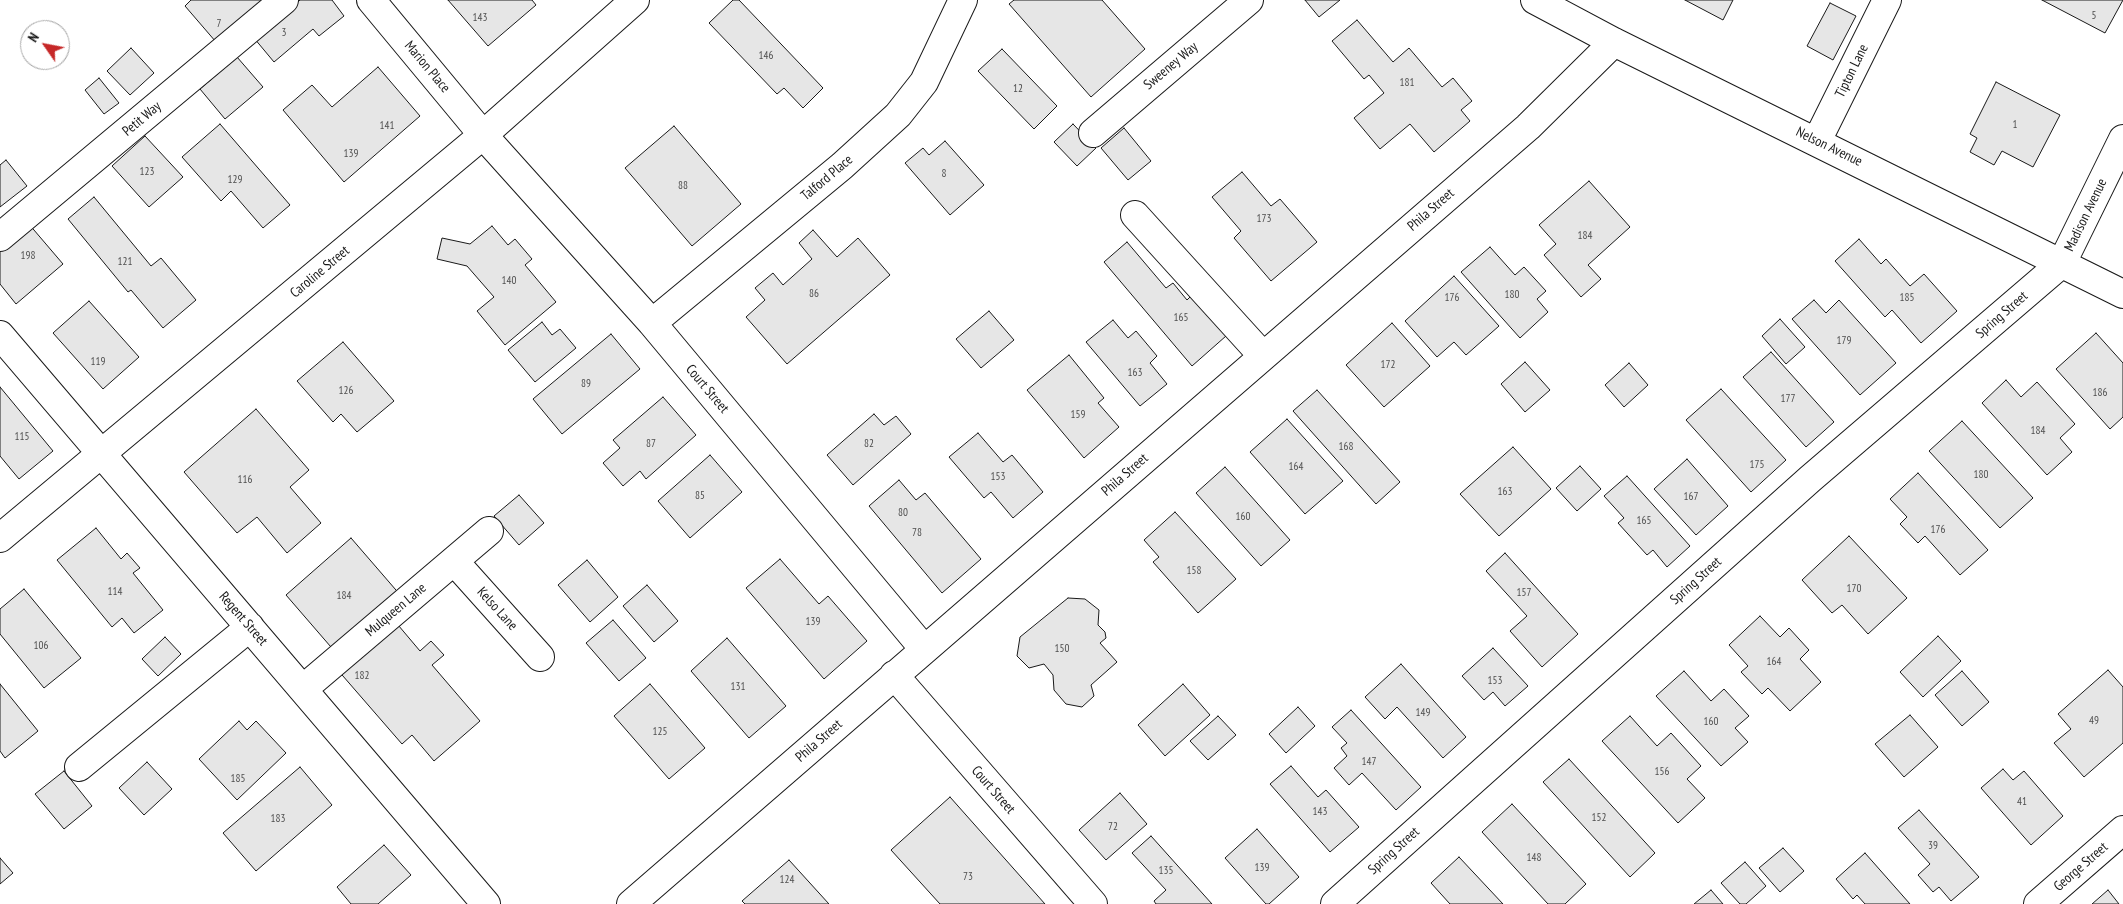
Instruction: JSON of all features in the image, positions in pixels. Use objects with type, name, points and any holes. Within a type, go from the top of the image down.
[{"type":"street","name":"Petit Way","points":[[0,237],[284,0]]},
{"type":"street","name":"Marion Place","points":[[371,0],[483,135]]},
{"type":"street","name":"Caroline Street","points":[[0,538],[102,455],[483,135],[635,0]]},
{"type":"street","name":"Talford Place","points":[[652,323],[842,166],[898,115],[924,82],[963,0]]},
{"type":"street","name":"Sweeney Way","points":[[1093,133],[1249,0]]},
{"type":"street","name":"Nelson Avenue","points":[[1536,0],[1565,7],[1614,42],[2123,294]]},
{"type":"street","name":"Tipton Lane","points":[[1817,141],[1887,0]]},
{"type":"street","name":"Phila Street","points":[[631,904],[1528,126],[1614,42]]},
{"type":"street","name":"Court Street","points":[[483,135],[652,323],[924,649]]},
{"type":"street","name":"Madison Avenue","points":[[2062,263],[2123,140]]},
{"type":"street","points":[[1135,215],[1263,356]]},
{"type":"street","name":"Spring Street","points":[[1335,904],[1810,479],[2062,263]]},
{"type":"street","name":"Regent Street","points":[[0,335],[486,904]]},
{"type":"street","name":"Mulqueen Lane","points":[[303,689],[489,531]]},
{"type":"street","name":"Kelso Lane","points":[[454,561],[540,657]]},
{"type":"street","points":[[79,767],[250,628]]},
{"type":"street","name":"Court Street","points":[[894,675],[1093,904]]},
{"type":"street","name":"George Street","points":[[2038,904],[2123,830]]},
{"type":"building","points":[[191,0],[264,0],[216,42],[185,6]]},
{"type":"building","points":[[300,0],[332,0],[344,16],[319,36],[313,29],[274,62],[254,38]]},
{"type":"building","points":[[448,0],[532,0],[536,5],[488,46]]},
{"type":"building","points":[[733,0],[739,0],[823,88],[803,108],[784,88],[777,94],[709,23]]},
{"type":"building","points":[[1014,0],[1102,0],[1145,49],[1091,97],[1009,4]]},
{"type":"building","points":[[1305,0],[1340,0],[1319,17]]},
{"type":"building","points":[[1685,0],[1733,0],[1723,20]]},
{"type":"building","points":[[2042,0],[2123,0],[2105,33]]},
{"type":"building","points":[[1830,3],[1856,16],[1833,60],[1807,46]]},
{"type":"building","points":[[1357,20],[1393,62],[1409,48],[1442,87],[1453,78],[1472,101],[1461,110],[1470,121],[1434,152],[1410,124],[1380,149],[1354,118],[1384,93],[1369,75],[1364,79],[1332,41]]},
{"type":"building","points":[[131,48],[154,73],[130,95],[107,71]]},
{"type":"building","points":[[1002,49],[1057,106],[1034,129],[978,71]]},
{"type":"building","points":[[237,57],[263,87],[225,119],[200,89]]},
{"type":"building","points":[[378,67],[420,116],[344,182],[283,110],[312,85],[332,107]]},
{"type":"building","points":[[99,78],[119,103],[104,114],[85,90]]},
{"type":"building","points":[[1996,82],[2060,115],[2033,167],[2002,151],[1994,165],[1970,152],[1977,138],[1970,134]]},
{"type":"building","points":[[220,124],[290,205],[263,228],[231,191],[221,201],[182,157]]},
{"type":"building","points":[[1073,124],[1096,148],[1077,166],[1054,142]]},
{"type":"building","points":[[674,126],[741,204],[692,246],[625,168]]},
{"type":"building","points":[[1124,128],[1151,161],[1128,180],[1101,148]]},
{"type":"building","points":[[145,136],[183,177],[149,207],[112,166]]},
{"type":"building","points":[[945,141],[984,185],[950,215],[905,163],[923,148],[929,155]]},
{"type":"building","points":[[6,160],[27,186],[0,207],[0,165]]},
{"type":"building","points":[[1242,172],[1271,206],[1280,199],[1317,242],[1271,281],[1234,238],[1241,231],[1212,197]]},
{"type":"building","points":[[1589,181],[1630,227],[1588,265],[1601,279],[1581,297],[1544,255],[1556,244],[1539,225]]},
{"type":"building","points":[[94,197],[151,266],[161,258],[196,300],[163,328],[131,290],[128,292],[68,219]]},
{"type":"building","points":[[28,223],[63,264],[16,304],[0,284],[0,247]]},
{"type":"building","points":[[492,226],[508,245],[515,239],[532,259],[525,265],[556,302],[505,345],[477,311],[494,297],[467,266],[437,259],[442,238],[470,244]]},
{"type":"building","points":[[813,230],[837,257],[858,238],[890,275],[787,364],[746,317],[765,300],[755,288],[773,273],[783,285],[812,259],[799,243]]},
{"type":"building","points":[[1859,239],[1881,264],[1886,259],[1910,286],[1924,274],[1957,311],[1921,343],[1892,310],[1885,317],[1835,261]]},
{"type":"building","points":[[1127,242],[1166,288],[1173,283],[1187,300],[1191,296],[1226,336],[1192,366],[1104,262]]},
{"type":"building","points":[[1490,247],[1515,275],[1524,267],[1546,291],[1537,299],[1548,312],[1520,338],[1461,272]]},
{"type":"building","points":[[1454,276],[1499,326],[1466,355],[1454,342],[1437,357],[1405,321]]},
{"type":"building","points":[[1814,300],[1826,313],[1839,300],[1896,363],[1860,395],[1792,319]]},
{"type":"building","points":[[89,301],[139,357],[103,389],[53,333]]},
{"type":"building","points":[[989,311],[1014,340],[981,368],[956,339]]},
{"type":"building","points":[[1780,319],[1805,347],[1786,364],[1762,336]]},
{"type":"building","points":[[1113,320],[1128,338],[1136,331],[1157,356],[1150,363],[1167,384],[1140,406],[1086,342]]},
{"type":"building","points":[[542,322],[552,335],[560,329],[576,348],[535,382],[508,350]]},
{"type":"building","points":[[1392,323],[1430,366],[1384,407],[1346,365]]},
{"type":"building","points":[[2096,333],[2123,363],[2123,417],[2110,429],[2056,369]]},
{"type":"building","points":[[611,334],[640,369],[562,434],[533,399]]},
{"type":"building","points":[[343,342],[394,401],[357,432],[341,414],[333,422],[297,381]]},
{"type":"building","points":[[1771,352],[1834,422],[1806,447],[1743,377]]},
{"type":"building","points":[[1069,355],[1104,398],[1098,403],[1119,427],[1084,458],[1027,390]]},
{"type":"building","points":[[1525,362],[1550,390],[1525,412],[1501,384]]},
{"type":"building","points":[[1629,363],[1648,385],[1624,407],[1605,385]]},
{"type":"building","points":[[2006,380],[2021,397],[2037,382],[2075,424],[2060,438],[2072,452],[2047,475],[1982,403]]},
{"type":"building","points":[[0,387],[53,451],[19,479],[0,456]]},
{"type":"building","points":[[1721,389],[1786,460],[1751,492],[1686,420]]},
{"type":"building","points":[[1317,390],[1400,482],[1376,504],[1293,411]]},
{"type":"building","points":[[663,397],[696,435],[646,479],[640,471],[623,486],[603,463],[620,448],[613,440]]},
{"type":"building","points":[[256,409],[309,470],[290,487],[321,523],[287,553],[257,517],[237,533],[184,472]]},
{"type":"building","points":[[874,414],[884,425],[896,416],[911,434],[853,485],[827,455]]},
{"type":"building","points":[[1287,419],[1343,481],[1305,514],[1250,452]]},
{"type":"building","points":[[1962,421],[2033,498],[2000,528],[1929,451]]},
{"type":"building","points":[[978,433],[1003,462],[1012,455],[1043,492],[1013,518],[991,492],[984,498],[949,457]]},
{"type":"building","points":[[1513,447],[1551,489],[1499,536],[1460,494]]},
{"type":"building","points":[[710,455],[742,492],[690,538],[658,501]]},
{"type":"building","points":[[1687,459],[1728,506],[1696,535],[1654,489]]},
{"type":"building","points":[[1580,466],[1601,489],[1577,511],[1556,488]]},
{"type":"building","points":[[1225,467],[1290,540],[1261,566],[1196,493]]},
{"type":"building","points":[[1918,473],[1988,550],[1960,575],[1925,536],[1918,543],[1900,524],[1907,517],[1890,499]]},
{"type":"building","points":[[1627,476],[1690,546],[1667,567],[1653,550],[1647,555],[1618,523],[1624,518],[1604,496]]},
{"type":"building","points":[[899,480],[916,500],[925,493],[981,559],[942,593],[869,506]]},
{"type":"building","points":[[519,495],[544,523],[519,545],[494,516]]},
{"type":"building","points":[[1175,512],[1236,579],[1198,613],[1153,562],[1159,557],[1144,540]]},
{"type":"building","points":[[96,528],[121,559],[127,553],[140,568],[133,573],[163,610],[134,633],[122,618],[112,627],[57,560]]},
{"type":"building","points":[[1849,536],[1907,598],[1868,634],[1842,605],[1832,613],[1802,580]]},
{"type":"building","points":[[351,538],[402,597],[337,654],[286,595]]},
{"type":"building","points":[[1505,553],[1578,634],[1542,667],[1510,631],[1527,616],[1486,571]]},
{"type":"building","points":[[780,559],[819,604],[828,596],[867,641],[824,679],[746,588]]},
{"type":"building","points":[[587,560],[618,597],[590,622],[558,585]]},
{"type":"building","points":[[647,585],[678,621],[654,642],[623,606]]},
{"type":"building","points":[[24,589],[81,658],[44,688],[0,634],[0,609]]},
{"type":"building","points":[[1068,598],[1085,599],[1099,610],[1098,625],[1105,632],[1106,638],[1100,643],[1117,662],[1091,685],[1094,696],[1082,707],[1066,704],[1054,690],[1053,675],[1044,664],[1029,668],[1017,656],[1020,637]]},
{"type":"building","points":[[1760,616],[1780,637],[1789,628],[1809,650],[1800,659],[1821,682],[1790,711],[1768,688],[1762,694],[1741,672],[1748,666],[1729,645]]},
{"type":"building","points":[[393,619],[420,651],[431,641],[444,655],[432,665],[480,721],[434,761],[412,735],[402,744],[336,668]]},
{"type":"building","points":[[613,620],[646,658],[619,681],[586,643]]},
{"type":"building","points":[[1938,636],[1961,661],[1923,697],[1900,672]]},
{"type":"building","points":[[165,637],[181,654],[158,676],[142,659]]},
{"type":"building","points":[[727,638],[786,706],[749,738],[691,671]]},
{"type":"building","points":[[1493,648],[1528,686],[1505,706],[1493,692],[1484,700],[1462,676]]},
{"type":"building","points":[[1401,664],[1466,737],[1443,758],[1397,707],[1385,719],[1365,697]]},
{"type":"building","points":[[2108,670],[2123,687],[2123,743],[2084,777],[2054,743],[2071,729],[2058,714]]},
{"type":"building","points":[[1684,671],[1711,701],[1724,689],[1749,716],[1735,728],[1748,742],[1721,766],[1656,696]]},
{"type":"building","points":[[1962,671],[1989,702],[1962,726],[1935,695]]},
{"type":"building","points":[[0,684],[38,731],[5,758],[0,751]]},
{"type":"building","points":[[650,684],[705,748],[669,779],[614,716]]},
{"type":"building","points":[[1183,684],[1210,715],[1165,756],[1138,725]]},
{"type":"building","points":[[1298,707],[1315,726],[1286,753],[1269,734]]},
{"type":"building","points":[[1351,710],[1421,787],[1396,810],[1362,773],[1349,785],[1334,768],[1347,756],[1341,748],[1347,743],[1332,727]]},
{"type":"building","points":[[1910,715],[1938,747],[1904,777],[1875,744]]},
{"type":"building","points":[[1218,716],[1236,735],[1208,760],[1190,741]]},
{"type":"building","points":[[1630,716],[1657,746],[1671,733],[1701,766],[1687,779],[1705,798],[1678,823],[1602,741]]},
{"type":"building","points":[[239,721],[247,730],[256,721],[286,753],[237,800],[199,759]]},
{"type":"building","points":[[1569,759],[1655,853],[1630,877],[1543,782]]},
{"type":"building","points":[[147,762],[172,789],[144,815],[119,788]]},
{"type":"building","points":[[1291,766],[1318,797],[1326,790],[1359,827],[1330,852],[1270,784]]},
{"type":"building","points":[[300,767],[332,805],[256,871],[223,833]]},
{"type":"building","points":[[2003,769],[2013,780],[2024,771],[2063,816],[2031,845],[1981,788]]},
{"type":"building","points":[[64,771],[92,806],[64,829],[35,794]]},
{"type":"building","points":[[1120,793],[1147,824],[1106,860],[1079,830]]},
{"type":"building","points":[[950,797],[1045,904],[940,904],[891,850]]},
{"type":"building","points":[[1512,804],[1586,884],[1565,904],[1548,904],[1482,832]]},
{"type":"building","points":[[1919,810],[1979,877],[1951,901],[1939,887],[1933,892],[1918,875],[1930,864],[1898,828]]},
{"type":"building","points":[[1257,829],[1299,877],[1269,904],[1266,904],[1225,858]]},
{"type":"building","points":[[1151,836],[1212,904],[1156,904],[1154,901],[1166,890],[1132,853]]},
{"type":"building","points":[[384,845],[411,875],[378,904],[351,904],[337,887]]},
{"type":"building","points":[[1783,848],[1804,871],[1780,892],[1759,868]]},
{"type":"building","points":[[1865,853],[1910,904],[1865,904],[1857,895],[1853,899],[1836,879]]},
{"type":"building","points":[[1459,857],[1503,904],[1450,904],[1431,883]]},
{"type":"building","points":[[0,858],[13,873],[0,884]]},
{"type":"building","points":[[789,860],[829,904],[745,904],[742,901]]},
{"type":"building","points":[[1745,862],[1766,886],[1746,904],[1740,904],[1721,883]]},
{"type":"building","points":[[1711,890],[1723,904],[1694,904]]},
{"type":"building","points":[[2108,890],[2119,904],[2092,904]]}]
